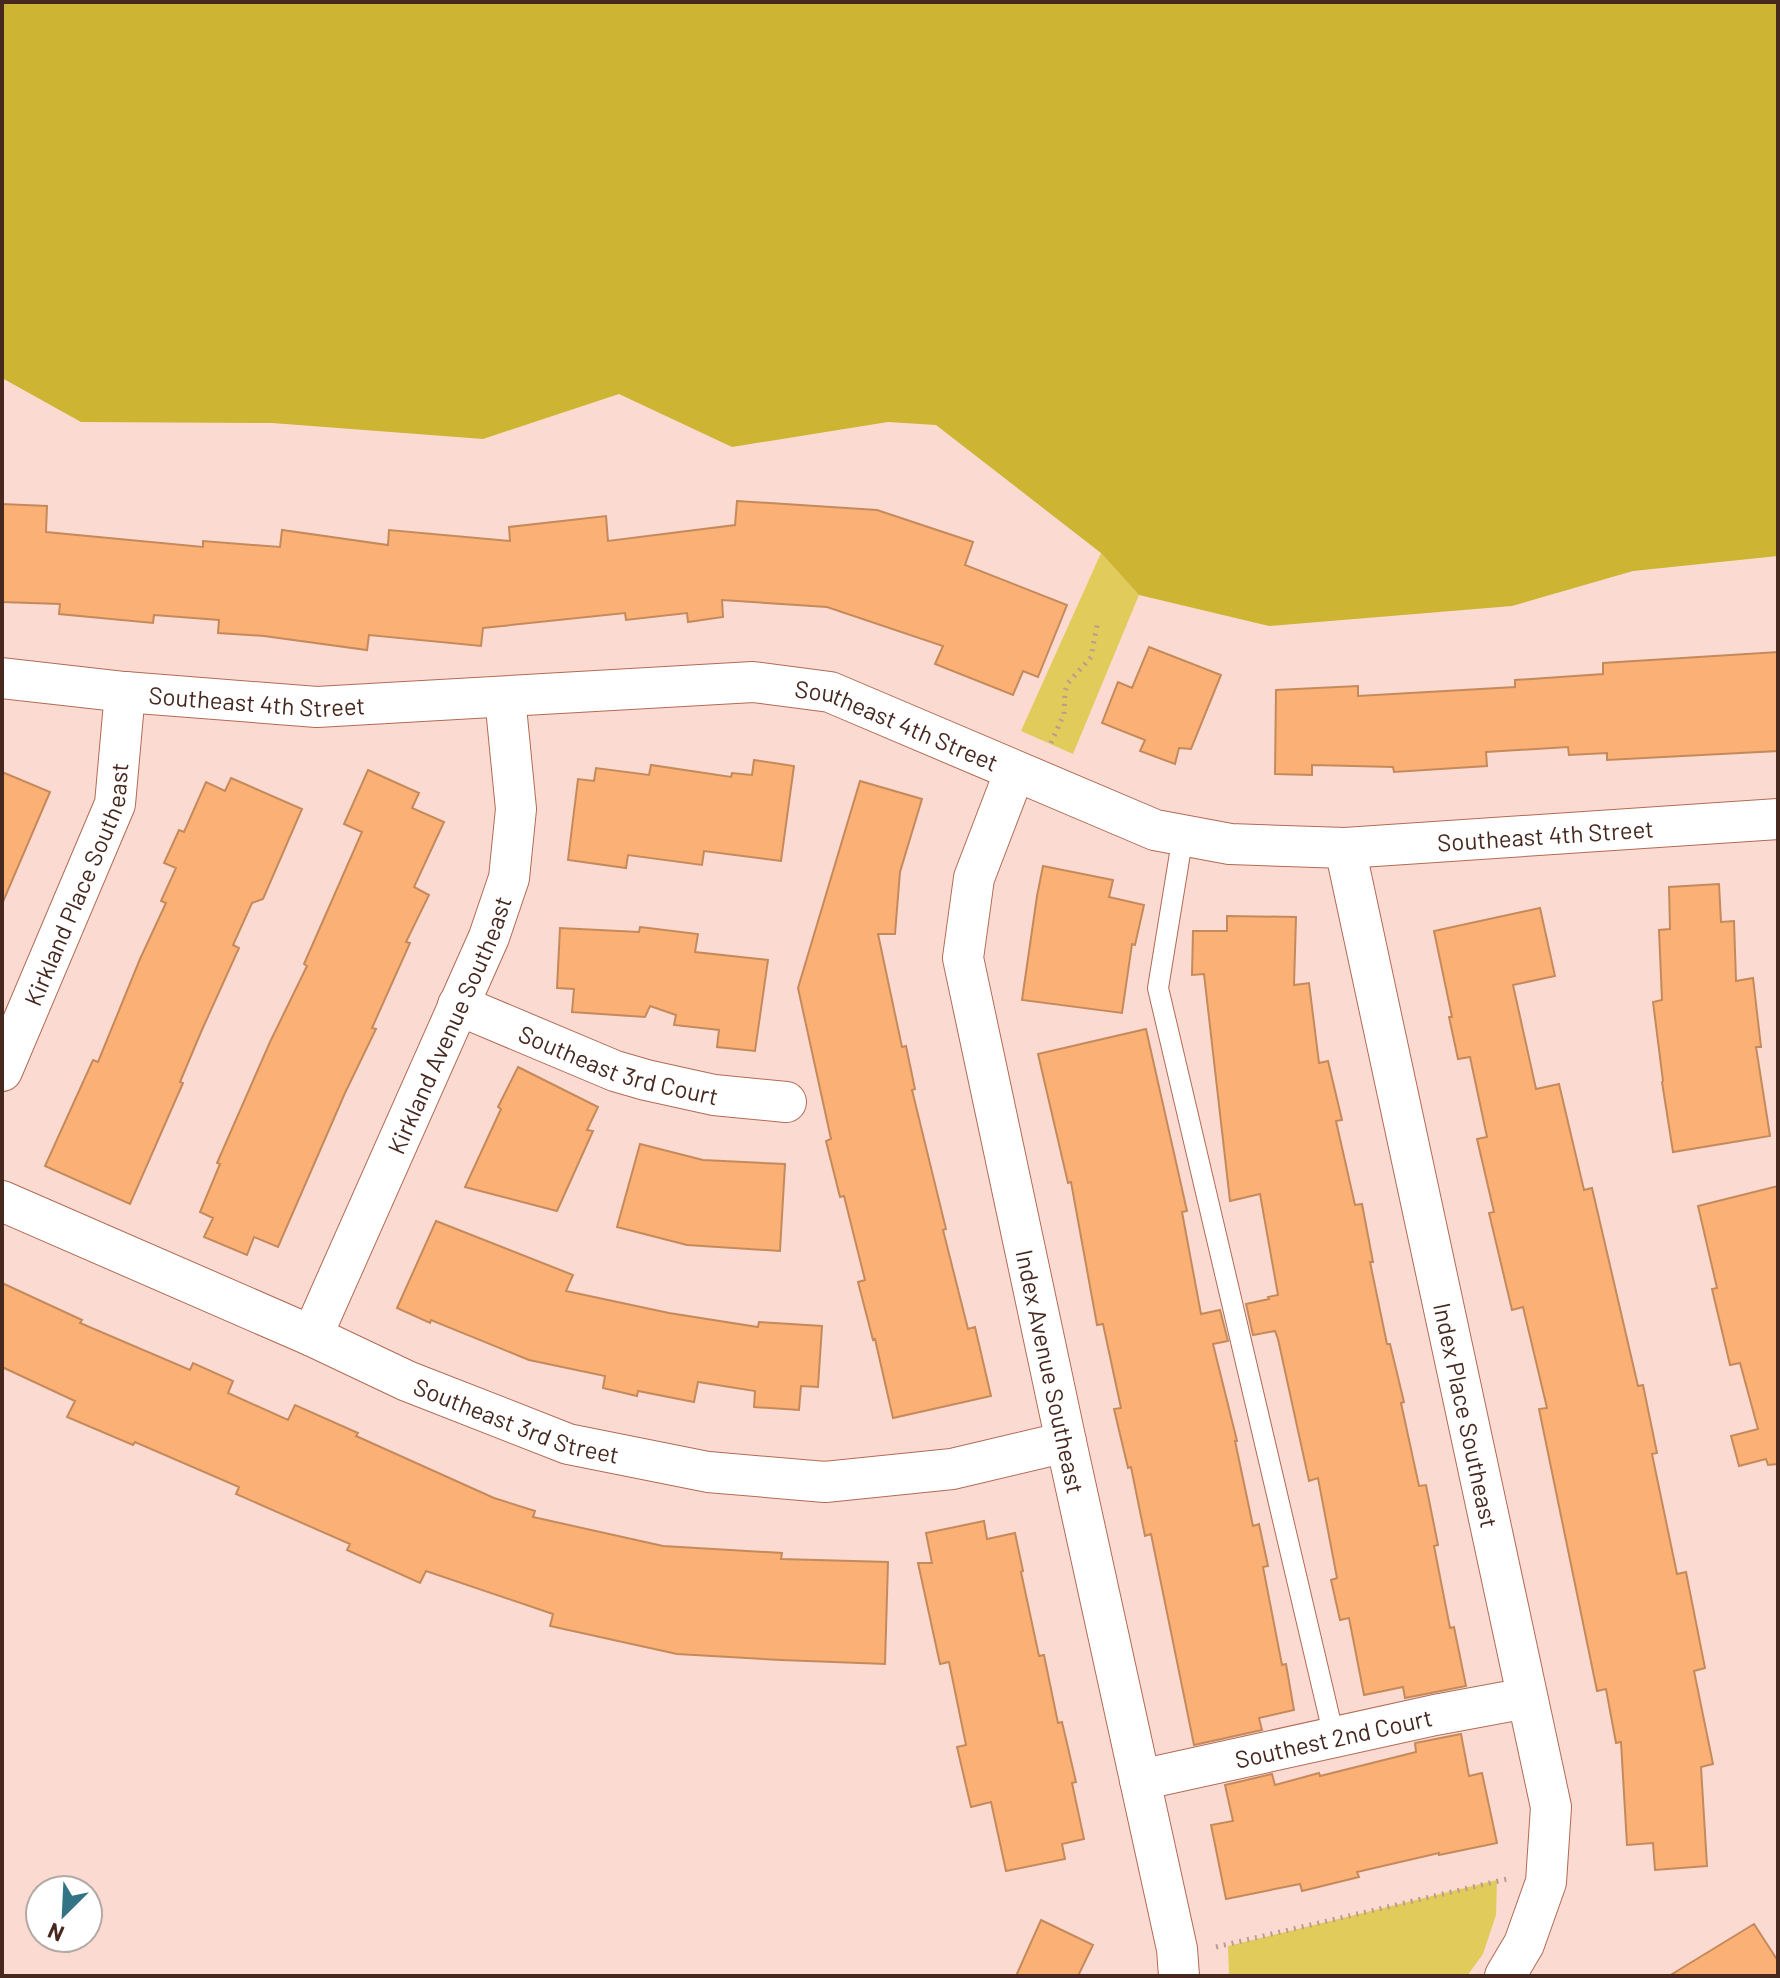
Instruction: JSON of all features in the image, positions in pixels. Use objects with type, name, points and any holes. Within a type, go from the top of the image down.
[{"type":"street","name":"Southeast 4th Street","points":[[2,678],[125,692],[317,707],[753,682],[830,692],[1155,830],[1230,844],[1345,848],[1778,819]]},
{"type":"street","name":"Kirkland Place Southeast","points":[[2,1071],[115,804],[125,692]]},
{"type":"street","name":"Kirkland Avenue Southeast","points":[[312,1336],[489,937],[509,878],[516,809],[505,697]]},
{"type":"street","name":"Index Avenue Southeast","points":[[1024,774],[974,878],[963,958],[1178,1966]]},
{"type":"street","name":"Index Place Southeast","points":[[1345,848],[1551,1807],[1546,1882],[1524,1944],[1505,1976]]},
{"type":"street","name":"Southeast 3rd Court","points":[[458,1005],[615,1071],[714,1095],[786,1102]]},
{"type":"street","name":"Southeast 3rd Street","points":[[2,1201],[312,1336],[407,1381],[568,1444],[708,1472],[825,1482],[952,1469],[1066,1442]]},
{"type":"street","name":"Southest 2nd Court","points":[[1140,1780],[1435,1715],[1527,1698]]},
{"type":"lane","points":[[1183,835],[1158,988],[1334,1737]]},
{"type":"path","points":[[1024,774],[1061,724],[1065,691],[1068,683],[1091,657],[1097,625]]},
{"type":"path","points":[[1178,1966],[1547,1870]]},
{"type":"shaded area","points":[[2,2],[1778,2],[1778,556],[1633,571],[1512,606],[1269,626],[1139,595],[1101,553],[936,425],[888,422],[732,447],[619,394],[483,439],[272,423],[81,422],[2,378]]},
{"type":"shaded area","points":[[1101,553],[1139,595],[1073,754],[1021,731]]},
{"type":"shaded area","points":[[1497,1880],[1496,1915],[1483,1954],[1467,1976],[1229,1976],[1228,1946]]},
{"type":"building","points":[[737,501],[877,510],[973,542],[965,565],[1067,605],[1038,677],[1023,671],[1013,695],[935,664],[943,646],[827,607],[722,600],[723,617],[688,622],[687,613],[626,620],[625,613],[483,628],[481,646],[369,635],[367,650],[218,633],[219,620],[154,615],[153,623],[59,614],[60,604],[2,602],[2,504],[47,506],[46,532],[203,547],[203,541],[280,547],[282,530],[388,545],[389,530],[510,541],[509,527],[606,516],[608,541],[735,525]]},
{"type":"building","points":[[1149,647],[1221,675],[1191,749],[1179,748],[1175,764],[1140,751],[1145,740],[1102,723],[1118,682],[1132,688]]},
{"type":"building","points":[[1778,652],[1778,751],[1607,760],[1607,753],[1569,755],[1568,747],[1486,752],[1487,766],[1394,772],[1393,767],[1312,765],[1312,775],[1275,774],[1276,690],[1358,686],[1358,696],[1515,687],[1515,680],[1603,674],[1603,663]]},
{"type":"building","points":[[754,760],[794,766],[781,861],[704,851],[702,865],[628,855],[626,868],[568,860],[578,779],[594,781],[596,768],[649,775],[651,765],[731,777],[732,773],[752,775]]},
{"type":"building","points":[[368,770],[419,793],[412,808],[444,822],[414,887],[429,895],[406,942],[410,943],[372,1028],[376,1029],[278,1247],[254,1237],[247,1255],[204,1237],[213,1218],[200,1212],[220,1164],[217,1163],[307,966],[304,964],[362,832],[344,824]]},
{"type":"building","points":[[2,772],[50,792],[2,904]]},
{"type":"building","points":[[231,778],[302,809],[263,899],[252,903],[233,945],[239,948],[130,1204],[45,1166],[93,1060],[98,1062],[166,903],[161,901],[176,868],[164,863],[179,830],[184,832],[206,782],[225,791]]},
{"type":"building","points":[[860,781],[922,799],[900,872],[895,934],[878,934],[902,1047],[906,1046],[915,1089],[912,1090],[946,1229],[943,1230],[968,1329],[975,1327],[991,1396],[893,1418],[858,1282],[865,1280],[844,1196],[840,1197],[826,1141],[831,1139],[798,988]]},
{"type":"building","points":[[1043,866],[1113,880],[1109,897],[1144,905],[1135,945],[1132,944],[1122,1013],[1022,1000]]},
{"type":"building","points":[[1719,884],[1721,922],[1734,921],[1736,981],[1753,978],[1761,1047],[1756,1047],[1770,1136],[1673,1152],[1653,1002],[1662,1000],[1659,930],[1670,929],[1669,887]]},
{"type":"building","points":[[1540,908],[1555,976],[1513,985],[1536,1089],[1559,1084],[1584,1190],[1592,1188],[1638,1386],[1643,1385],[1657,1453],[1652,1454],[1677,1574],[1686,1572],[1705,1668],[1694,1671],[1713,1764],[1701,1767],[1707,1866],[1655,1870],[1653,1843],[1627,1845],[1621,1742],[1616,1743],[1606,1689],[1597,1691],[1539,1409],[1547,1408],[1523,1307],[1512,1310],[1489,1213],[1494,1212],[1477,1139],[1487,1137],[1470,1057],[1458,1059],[1434,931]]},
{"type":"building","points":[[1227,916],[1296,917],[1294,985],[1309,983],[1319,1063],[1328,1061],[1342,1120],[1336,1121],[1355,1205],[1362,1204],[1387,1344],[1390,1344],[1404,1402],[1401,1403],[1419,1486],[1426,1485],[1450,1628],[1454,1627],[1466,1686],[1405,1698],[1403,1687],[1364,1695],[1349,1618],[1340,1620],[1331,1580],[1337,1578],[1318,1478],[1309,1481],[1278,1339],[1275,1331],[1253,1335],[1246,1304],[1278,1295],[1260,1194],[1230,1201],[1204,974],[1192,975],[1193,931],[1227,931]]},
{"type":"building","points":[[640,927],[698,934],[695,952],[768,960],[755,1051],[717,1047],[719,1030],[674,1025],[676,1015],[650,1006],[645,1017],[572,1012],[574,989],[557,988],[560,928],[639,932]]},
{"type":"building","points":[[1146,1029],[1187,1211],[1182,1212],[1201,1314],[1220,1310],[1228,1341],[1213,1344],[1237,1441],[1253,1526],[1259,1524],[1268,1566],[1263,1567],[1294,1710],[1259,1718],[1262,1730],[1194,1745],[1151,1534],[1145,1536],[1131,1467],[1128,1468],[1114,1409],[1121,1408],[1103,1324],[1097,1325],[1071,1182],[1068,1183],[1038,1054]]},
{"type":"building","points":[[518,1067],[598,1107],[587,1130],[593,1131],[557,1211],[465,1187]]},
{"type":"building","points":[[640,1144],[703,1160],[785,1164],[780,1251],[687,1245],[617,1227]]},
{"type":"building","points":[[1778,1186],[1778,1464],[1768,1465],[1766,1459],[1739,1466],[1731,1436],[1758,1429],[1740,1363],[1730,1365],[1712,1289],[1717,1288],[1698,1206]]},
{"type":"building","points":[[436,1221],[573,1275],[566,1291],[669,1313],[758,1327],[759,1322],[822,1326],[818,1387],[801,1386],[799,1410],[754,1407],[755,1391],[698,1382],[694,1402],[638,1391],[637,1396],[603,1388],[605,1376],[529,1360],[431,1320],[430,1323],[397,1308]]},
{"type":"building","points":[[2,1283],[82,1320],[80,1323],[190,1370],[193,1363],[233,1381],[228,1393],[288,1420],[295,1405],[494,1498],[535,1511],[533,1517],[663,1546],[782,1553],[781,1559],[888,1562],[885,1664],[677,1654],[550,1626],[553,1614],[426,1571],[420,1583],[347,1550],[350,1544],[236,1494],[239,1487],[135,1442],[133,1445],[67,1417],[75,1401],[2,1367]]},
{"type":"building","points":[[984,1521],[987,1539],[1015,1533],[1039,1656],[1044,1655],[1058,1723],[1062,1722],[1076,1782],[1072,1783],[1084,1839],[1062,1844],[1065,1859],[1006,1871],[991,1802],[971,1807],[957,1747],[966,1745],[949,1662],[940,1664],[918,1563],[932,1563],[926,1533]]},
{"type":"building","points":[[1461,1734],[1469,1776],[1482,1773],[1497,1843],[1357,1872],[1359,1877],[1302,1891],[1300,1884],[1226,1899],[1211,1825],[1233,1821],[1225,1785],[1272,1774],[1275,1785],[1319,1773],[1320,1776],[1416,1752],[1415,1743]]},
{"type":"building","points":[[1041,1920],[1093,1945],[1078,1976],[1016,1976]]},
{"type":"building","points":[[1754,1924],[1778,1961],[1778,1976],[1669,1976]]}]
